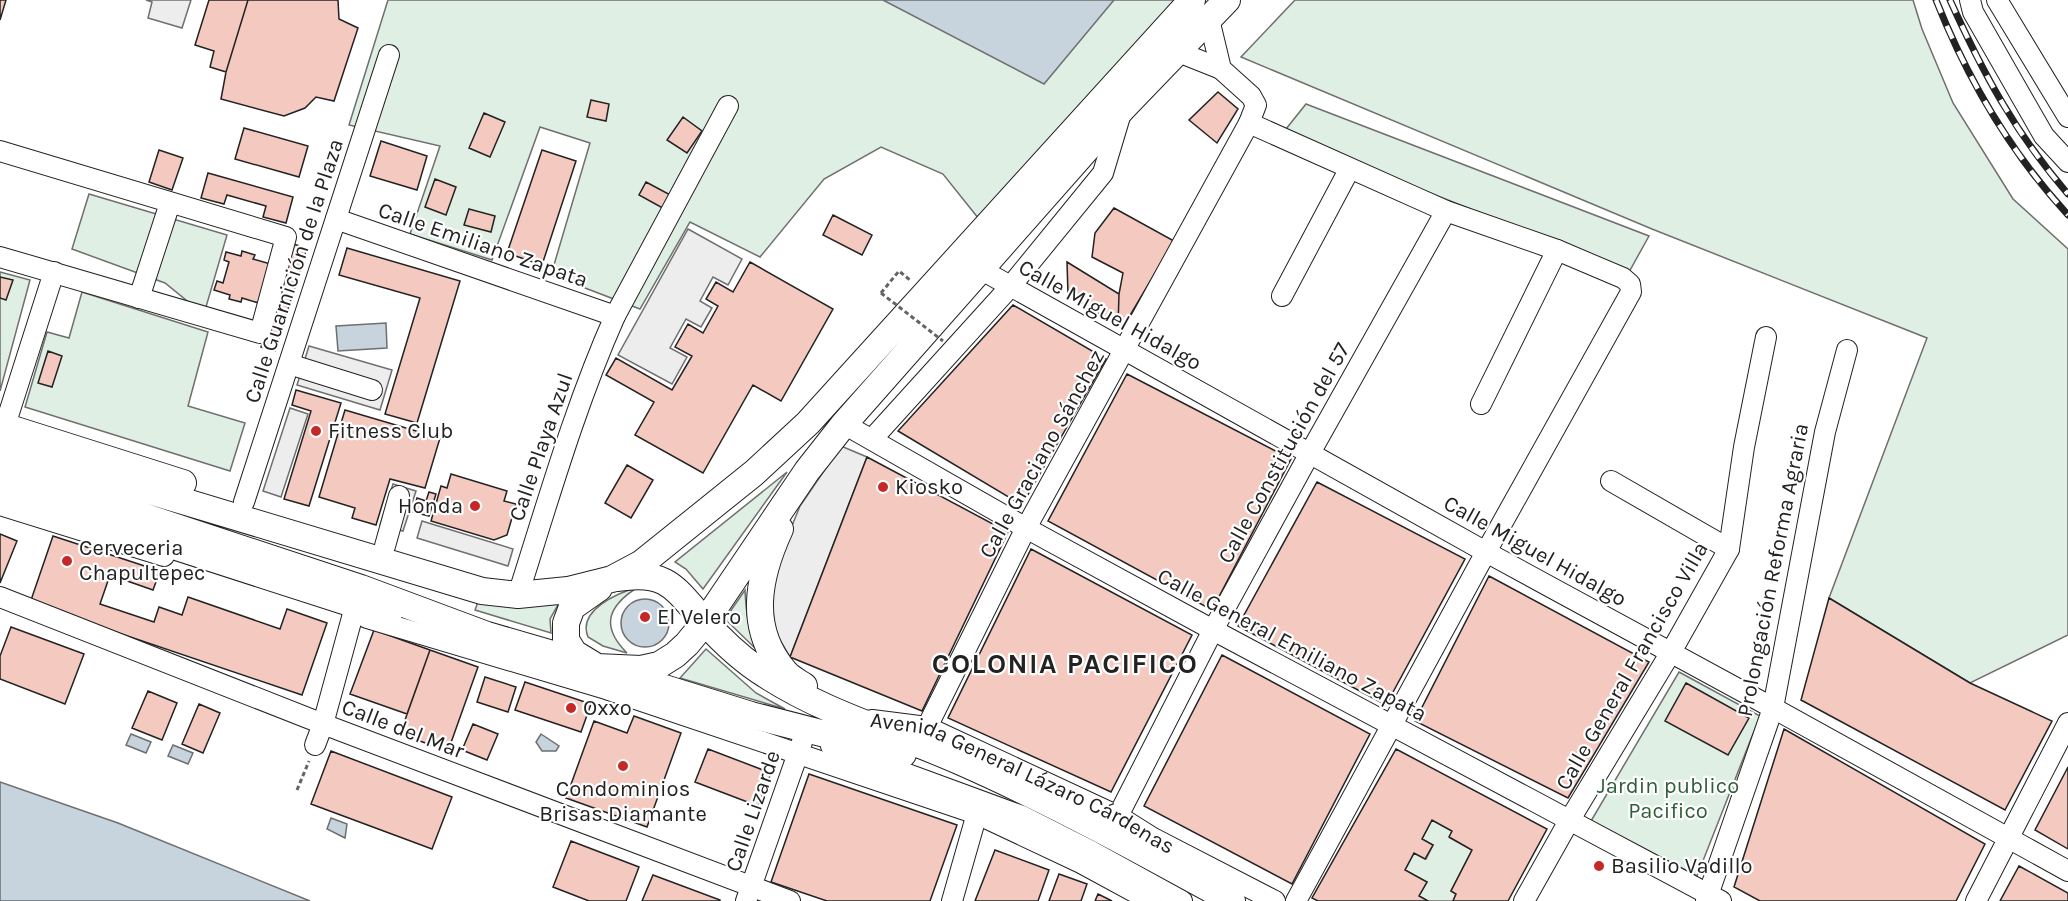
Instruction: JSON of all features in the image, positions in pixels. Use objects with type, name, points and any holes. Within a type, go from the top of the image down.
[{"type":"main road","points":[[597,667],[574,653],[566,640],[566,623],[572,607],[612,579],[642,563],[754,473],[808,423],[1192,0]]},
{"type":"main road","points":[[0,490],[356,602],[487,635],[597,667],[640,669],[659,665],[681,650],[705,622],[807,471],[844,424],[1122,108],[1227,0]]},
{"type":"main road","points":[[1,435],[244,502],[519,591]]},
{"type":"main road","points":[[1,435],[482,591],[519,591],[645,575],[659,579],[680,592],[705,622],[742,658],[766,676],[844,716]]},
{"type":"main road","points":[[0,470],[356,602]]},
{"type":"main road","points":[[807,471],[764,570],[759,598],[760,620],[767,643],[786,673],[844,716]]},
{"type":"main road","name":"Avenida General Lázaro Cárdenas","points":[[597,667],[750,715],[922,759],[959,761]]},
{"type":"main road","name":"Avenida General Lázaro Cárdenas","points":[[844,716],[959,761],[1056,805],[1232,901]]},
{"type":"street","points":[[1970,0],[1973,12],[2044,136],[2068,162]]},
{"type":"street","points":[[1997,0],[2068,117]]},
{"type":"street","points":[[1209,20],[1221,69]]},
{"type":"street","points":[[1176,51],[1221,69]]},
{"type":"street","name":"Calle Guarnición de la Plaza","points":[[244,502],[389,55]]},
{"type":"street","name":"Calle Graciano Sánchez","points":[[927,727],[1026,528],[1248,123],[1256,105],[1251,96],[1221,69]]},
{"type":"street","name":"Calle Playa Azul","points":[[519,591],[575,415],[615,316],[728,106]]},
{"type":"street","points":[[873,438],[1010,286],[1103,173],[1122,108]]},
{"type":"street","points":[[1248,123],[1446,212],[1557,250],[1623,278],[1630,285],[1631,292],[1390,726],[1296,901]]},
{"type":"street","points":[[0,151],[286,237],[260,333],[0,257]]},
{"type":"street","points":[[1282,296],[1349,170]]},
{"type":"street","points":[[139,298],[170,203]]},
{"type":"street","name":"Calle Constitución del 57","points":[[1118,816],[1213,630],[1446,212]]},
{"type":"street","name":"Calle Emiliano Zapata","points":[[336,219],[615,316]]},
{"type":"street","points":[[1482,404],[1557,250]]},
{"type":"street","name":"Calle Miguel Hidalgo","points":[[980,269],[1486,552],[2068,871]]},
{"type":"street","points":[[1,435],[54,272]]},
{"type":"street","name":"Calle General Francisco Villa","points":[[1524,901],[1729,549],[1744,447],[1766,337]]},
{"type":"street","name":"Prolongación Reforma Agraria","points":[[1712,899],[1773,708],[1825,432],[1847,350]]},
{"type":"street","points":[[289,364],[372,390]]},
{"type":"street","name":"Calle General Emiliano Zapata","points":[[844,424],[873,438],[1026,528],[1712,899]]},
{"type":"street","points":[[1611,481],[1729,549]]},
{"type":"street","points":[[385,546],[399,496]]},
{"type":"street","points":[[0,505],[356,602],[606,689],[801,745]]},
{"type":"street","name":"Calle del Mar","points":[[0,597],[749,894],[790,901]]},
{"type":"street","points":[[315,745],[323,724],[356,602]]},
{"type":"street","name":"Avenida General Lázaro Cárdenas","points":[[750,715],[801,745],[979,807],[1022,816],[1182,901]]},
{"type":"street","name":"Avenida General Lázaro Cárdenas","points":[[844,716],[927,727],[1118,816],[1153,838],[1275,901]]},
{"type":"street","points":[[1976,901],[2068,723]]},
{"type":"street","name":"Calle Lizarde","points":[[749,894],[801,745]]},
{"type":"street","points":[[952,901],[979,807],[1151,901]]},
{"type":"path","points":[[900,271],[881,293],[943,341]]},
{"type":"path","points":[[297,790],[315,745]]},
{"type":"green space","points":[[388,0],[1179,0],[979,219],[943,174],[881,147],[824,179],[760,257],[690,222],[640,309],[551,275],[590,143],[540,127],[492,260],[410,234],[440,146],[349,125]]},
{"type":"green space","points":[[1295,0],[1913,0],[1922,29],[1953,103],[2013,199],[2068,249],[2068,635],[1970,683],[1829,598],[1927,338],[1652,229],[1241,57]]},
{"type":"green space","points":[[1306,104],[1649,236],[1629,272],[1282,134]]},
{"type":"green space","points":[[89,194],[227,235],[206,307],[191,304],[165,283],[72,249]]},
{"type":"green space","points":[[0,272],[30,280],[0,391]]},
{"type":"green space","points":[[82,292],[208,332],[188,406],[245,423],[230,471],[25,407],[47,332],[69,338]]},
{"type":"green space","points":[[787,472],[703,589],[686,569],[675,562]]},
{"type":"green space","points":[[638,587],[620,602],[611,617],[613,634],[627,653],[603,646],[588,637],[586,627],[588,619],[601,604]]},
{"type":"green space","points":[[745,590],[748,620],[756,649],[725,619]]},
{"type":"green space","points":[[478,602],[559,603],[550,619],[551,633],[475,610]]},
{"type":"green space","points":[[706,649],[756,693],[785,709],[680,678]]},
{"type":"green space","name":"Jardin publico Pacifico","points":[[1679,672],[1760,716],[1697,876],[1591,821]]},
{"type":"green space","points":[[1432,820],[1452,831],[1450,838],[1472,850],[1451,891],[1456,894],[1453,901],[1428,901],[1419,896],[1427,882],[1405,870],[1414,853],[1426,859],[1433,845],[1422,839]]},
{"type":"shaded area","points":[[146,0],[191,0],[182,28],[148,18],[152,2]]},
{"type":"shaded area","points":[[883,0],[1114,0],[1044,84]]},
{"type":"shaded area","points":[[688,229],[742,259],[728,285],[713,277],[700,301],[712,308],[701,327],[686,319],[670,348],[687,357],[672,384],[618,355]]},
{"type":"shaded area","points":[[386,323],[387,348],[338,351],[336,326]]},
{"type":"shaded area","points":[[309,346],[392,370],[380,410],[297,385]]},
{"type":"shaded area","points":[[290,408],[308,414],[281,497],[263,491]]},
{"type":"shaded area","points":[[841,446],[867,457],[790,657],[777,635],[768,601],[785,543],[800,506]]},
{"type":"shaded area","points":[[393,484],[416,491],[403,531],[380,525]]},
{"type":"shaded area","points":[[422,521],[513,549],[508,566],[417,538]]},
{"type":"shaded area","points":[[640,599],[650,599],[662,606],[669,618],[669,628],[662,640],[650,647],[640,647],[625,636],[621,628],[621,618],[632,603]]},
{"type":"shaded area","points":[[131,734],[151,742],[146,753],[126,745]]},
{"type":"shaded area","points":[[541,734],[559,746],[556,751],[542,751],[536,742]]},
{"type":"shaded area","points":[[173,745],[193,753],[188,764],[168,756]]},
{"type":"shaded area","points":[[0,782],[118,823],[310,901],[0,901]]},
{"type":"shaded area","points":[[331,818],[347,824],[345,838],[327,829]]},
{"type":"building","points":[[0,0],[6,0],[0,20]]},
{"type":"building","points":[[209,0],[248,0],[226,72],[210,67],[214,51],[195,45]]},
{"type":"building","points":[[248,0],[338,0],[339,19],[358,28],[334,101],[316,97],[305,108],[284,116],[221,99],[226,72]]},
{"type":"building","points":[[1218,92],[1238,109],[1217,143],[1189,120]]},
{"type":"building","points":[[591,100],[609,104],[606,121],[587,117]]},
{"type":"building","points":[[484,113],[505,122],[490,157],[469,148]]},
{"type":"building","points":[[683,117],[702,131],[687,153],[667,140]]},
{"type":"building","points":[[244,128],[308,146],[299,177],[235,159]]},
{"type":"building","points":[[381,141],[427,156],[417,190],[370,176]]},
{"type":"building","points":[[159,150],[183,158],[172,190],[149,182]]},
{"type":"building","points":[[542,150],[576,161],[542,265],[507,253]]},
{"type":"building","points":[[208,173],[293,197],[286,223],[263,217],[266,206],[227,195],[224,204],[201,198]]},
{"type":"building","points":[[435,179],[456,187],[446,215],[425,207]]},
{"type":"building","points":[[646,182],[676,198],[668,211],[639,195]]},
{"type":"building","points":[[1114,208],[1174,241],[1122,329],[1118,326],[1119,294],[1123,273],[1092,257],[1095,233]]},
{"type":"building","points":[[469,209],[495,216],[491,232],[464,225]]},
{"type":"building","points":[[833,215],[872,235],[862,255],[823,235]]},
{"type":"building","points":[[293,244],[307,248],[275,351],[261,347]]},
{"type":"building","points":[[347,248],[460,281],[417,423],[385,414],[420,298],[339,275]]},
{"type":"building","points":[[242,251],[255,255],[253,259],[274,265],[262,304],[242,298],[241,302],[229,299],[230,295],[214,290],[217,281],[223,283],[229,262],[224,260],[226,252],[241,256]]},
{"type":"building","points":[[750,262],[833,309],[781,401],[753,385],[703,473],[635,435],[654,402],[606,375],[616,358],[672,390],[692,356],[675,347],[688,324],[703,333],[718,306],[706,299],[716,282],[733,292]]},
{"type":"building","points":[[1067,262],[1119,294],[1118,326],[1068,294]]},
{"type":"building","points":[[0,277],[13,280],[6,300],[0,298]]},
{"type":"building","points":[[1013,305],[1106,359],[1022,505],[898,431]]},
{"type":"building","points":[[48,351],[62,356],[52,387],[38,383]]},
{"type":"building","points":[[1127,374],[1291,459],[1212,610],[1048,521]]},
{"type":"building","points":[[296,390],[341,403],[309,506],[284,499],[311,411],[292,405]]},
{"type":"building","points":[[345,410],[440,438],[425,488],[390,479],[376,525],[352,518],[355,508],[319,497]]},
{"type":"building","points":[[867,457],[1008,532],[922,711],[790,657]]},
{"type":"building","points":[[627,465],[653,480],[631,518],[605,503]]},
{"type":"building","points":[[451,474],[507,491],[504,501],[516,504],[507,535],[494,540],[431,521],[441,486],[447,488]]},
{"type":"building","points":[[1317,482],[1465,559],[1386,705],[1238,626]]},
{"type":"building","points":[[429,492],[436,494],[429,516],[413,512],[417,498],[426,501]]},
{"type":"building","points":[[0,534],[17,541],[0,583]]},
{"type":"building","points":[[53,536],[160,571],[153,590],[110,575],[100,604],[154,622],[159,607],[182,615],[188,597],[280,629],[287,609],[327,623],[302,695],[30,603]]},
{"type":"building","points":[[1031,549],[1192,635],[1111,792],[948,718]]},
{"type":"building","points":[[1489,576],[1649,662],[1568,798],[1415,721]]},
{"type":"building","points":[[1829,598],[1970,683],[2052,721],[2005,810],[1801,700]]},
{"type":"building","points":[[11,627],[84,654],[65,704],[0,679],[0,656]]},
{"type":"building","points":[[374,630],[430,650],[407,714],[350,694]]},
{"type":"building","points":[[430,650],[478,667],[448,751],[400,734]]},
{"type":"building","points":[[1222,655],[1370,734],[1292,884],[1144,806]]},
{"type":"building","points":[[485,677],[516,687],[508,712],[477,702]]},
{"type":"building","points":[[525,682],[591,704],[581,732],[515,710]]},
{"type":"building","points":[[1686,683],[1749,718],[1728,755],[1665,721]]},
{"type":"building","points":[[148,691],[177,703],[162,740],[132,728]]},
{"type":"building","points":[[199,704],[220,713],[203,753],[182,744]]},
{"type":"building","name":"Condominios Brisas Diamante","points":[[634,716],[681,733],[647,827],[566,798],[594,721],[627,733]]},
{"type":"building","points":[[473,724],[498,734],[487,760],[462,750]]},
{"type":"building","points":[[1784,729],[1985,844],[1956,901],[1760,901],[1734,887]]},
{"type":"building","points":[[708,749],[771,773],[758,806],[695,782]]},
{"type":"building","points":[[1396,749],[1547,829],[1508,901],[1453,901],[1456,894],[1451,891],[1472,850],[1449,837],[1452,831],[1432,820],[1422,839],[1433,845],[1425,859],[1414,853],[1405,870],[1427,882],[1419,896],[1428,901],[1318,901],[1312,898]]},
{"type":"building","points":[[331,751],[452,797],[432,849],[311,804]]},
{"type":"building","points":[[2068,767],[2068,849],[2035,830]]},
{"type":"building","points":[[809,774],[957,825],[930,901],[827,901],[771,882]]},
{"type":"building","points":[[571,841],[639,867],[626,901],[589,901],[553,887]]},
{"type":"building","points":[[995,850],[1049,870],[1038,901],[975,901]]},
{"type":"building","points":[[2019,866],[2068,893],[2068,901],[2000,901]]},
{"type":"building","points":[[1059,874],[1087,884],[1081,901],[1049,901]]},
{"type":"building","points":[[653,875],[720,900],[720,901],[642,901]]},
{"type":"building","points":[[1098,894],[1112,901],[1095,901]]},
{"type":"railway","points":[[1936,0],[1962,58],[1992,113],[2027,166],[2068,215]]},
{"type":"railway","points":[[1950,0],[2002,102],[2032,148],[2068,194]]},
{"type":"place","name":"Fitness Club","points":[[316,431]]},
{"type":"place","name":"Kiosko","points":[[883,487]]},
{"type":"place","name":"Honda","points":[[475,506]]},
{"type":"place","name":"Cerveceria Chapultepec","points":[[67,561]]},
{"type":"place","name":"El Velero","points":[[645,617]]},
{"type":"place","name":"Oxxo","points":[[571,708]]},
{"type":"place","name":"Condominios Brisas Diamante","points":[[623,766]]},
{"type":"place","name":"Basilio Vadillo","points":[[1599,866]]},
{"type":"district","name":"COLONIA PACIFICO","points":[[1065,663]]}]
